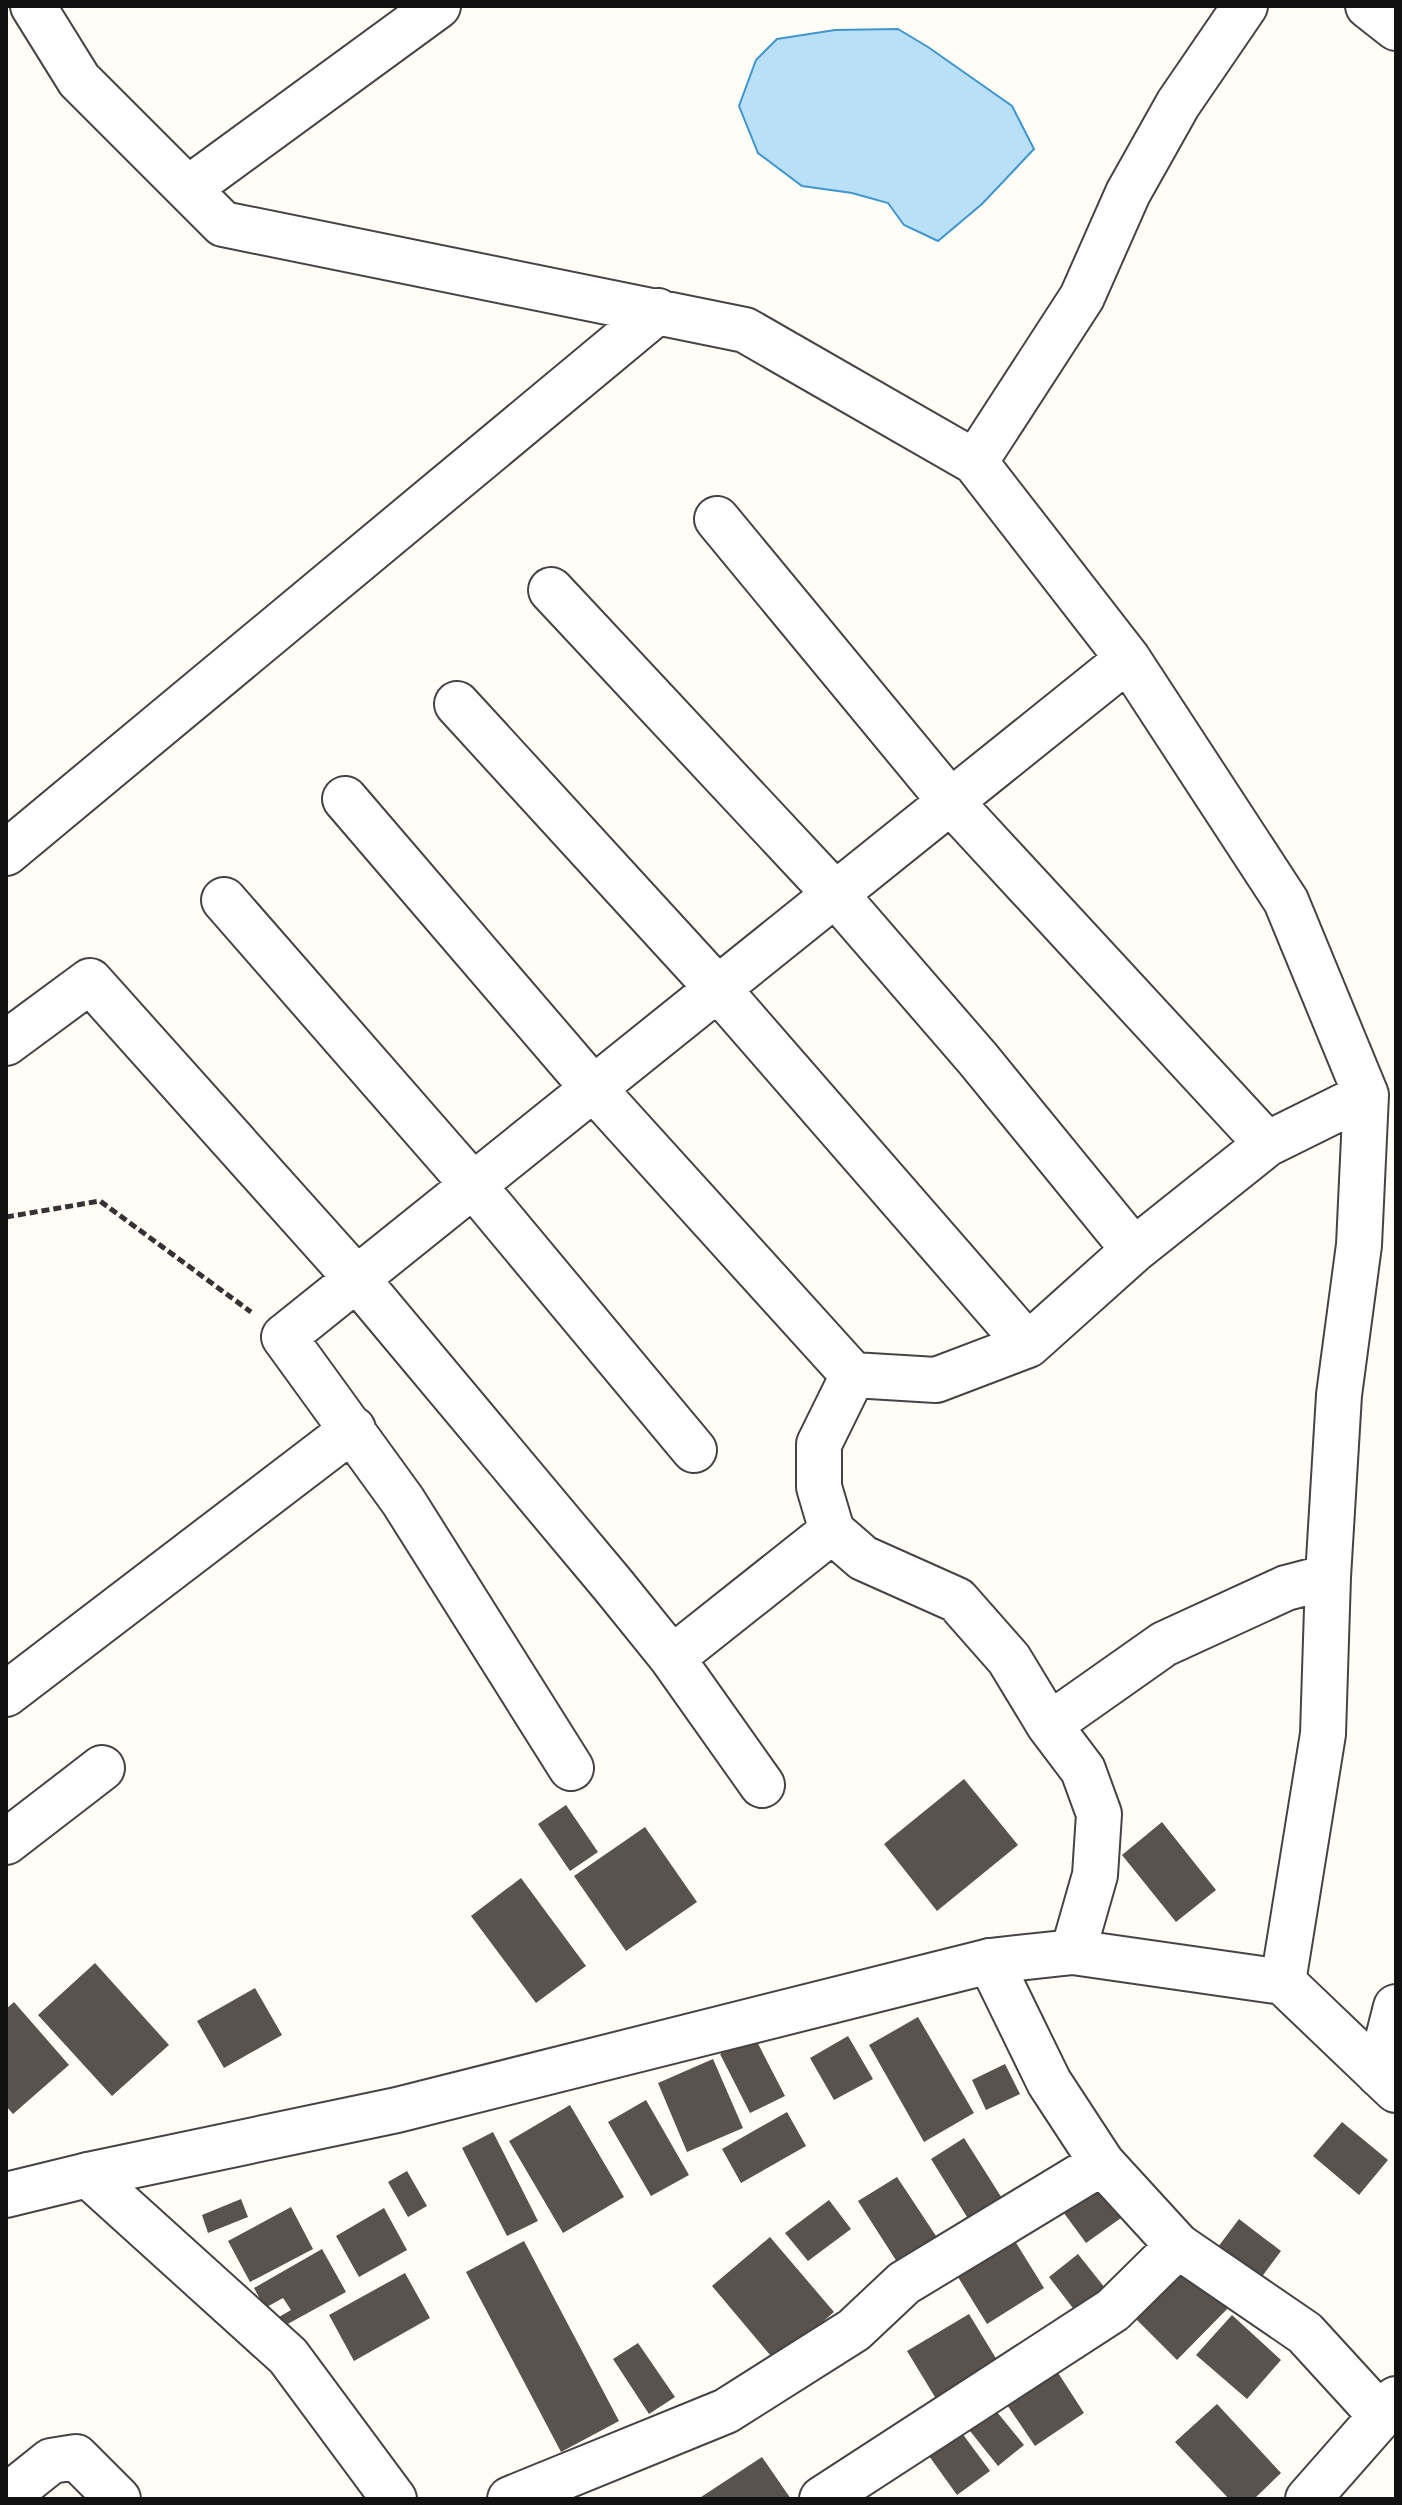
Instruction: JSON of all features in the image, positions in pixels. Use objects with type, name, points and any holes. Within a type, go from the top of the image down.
[{"type":"street","points":[[33,6],[79,80],[223,224],[745,330],[975,462],[1128,659],[1286,901],[1366,1095],[1359,1245],[1339,1395],[1328,1577],[1323,1734],[1283,1982]]},
{"type":"street","points":[[189,188],[438,6]]},
{"type":"street","points":[[975,462],[1082,297],[1128,193],[1171,117],[1245,6]]},
{"type":"street","points":[[1368,6],[1396,28]]},
{"type":"street","points":[[6,853],[658,311]]},
{"type":"street","points":[[717,519],[950,801],[1267,1144]]},
{"type":"street","points":[[551,590],[836,895],[978,1059],[1134,1250]]},
{"type":"street","points":[[571,1768],[403,1501],[284,1337],[1128,659]]},
{"type":"street","points":[[457,704],[718,989],[1028,1345]]},
{"type":"street","points":[[345,799],[593,1088],[853,1375],[936,1380],[1028,1345],[1134,1250],[1267,1144],[1366,1095]]},
{"type":"street","points":[[224,900],[473,1185],[694,1450]]},
{"type":"street","points":[[6,1043],[90,981],[356,1278],[672,1658],[762,1785]]},
{"type":"street","points":[[1359,1245],[1396,1223]]},
{"type":"street","points":[[853,1375],[819,1444],[819,1487],[832,1531],[863,1558],[957,1600],[1009,1659],[1049,1725],[1083,1770],[1099,1814],[1095,1875],[1073,1952]]},
{"type":"street","points":[[6,1694],[353,1429]]},
{"type":"street","points":[[672,1658],[832,1531]]},
{"type":"street","points":[[1049,1725],[1164,1644],[1286,1588],[1328,1577]]},
{"type":"street","points":[[6,1842],[102,1768]]},
{"type":"street","points":[[6,2195],[397,2110],[990,1961],[1073,1952],[1283,1982],[1388,2082]]},
{"type":"street","points":[[990,1961],[1049,2082],[1102,2163],[1178,2246],[1305,2333],[1388,2408],[1308,2499]]},
{"type":"street","points":[[1388,2082],[1396,2007]]},
{"type":"street","points":[[510,2499],[726,2411],[854,2330],[904,2283],[1102,2163]]},
{"type":"street","points":[[88,2175],[288,2356],[394,2499]]},
{"type":"street","points":[[822,2499],[1113,2310],[1178,2246]]},
{"type":"street","points":[[6,2497],[51,2461],[76,2457],[118,2499]]},
{"type":"path","points":[[6,1217],[100,1201],[284,1337]]},
{"type":"water","points":[[898,29],[1012,106],[1034,149],[982,204],[938,241],[904,225],[888,203],[852,193],[802,186],[758,153],[739,106],[756,60],[777,39],[835,30]]},
{"type":"building","points":[[964,1779],[1018,1845],[937,1911],[884,1844]]},
{"type":"building","points":[[566,1805],[598,1852],[570,1871],[538,1824]]},
{"type":"building","points":[[1162,1822],[1216,1890],[1176,1922],[1122,1855]]},
{"type":"building","points":[[645,1827],[697,1902],[626,1951],[574,1876]]},
{"type":"building","points":[[521,1878],[586,1966],[536,2003],[471,1916]]},
{"type":"building","points":[[95,1963],[169,2045],[112,2096],[38,2015]]},
{"type":"building","points":[[255,1988],[282,2035],[224,2068],[197,2021]]},
{"type":"building","points":[[14,2002],[69,2065],[13,2114],[6,2106],[6,2009]]},
{"type":"building","points":[[918,2017],[974,2113],[924,2142],[869,2045]]},
{"type":"building","points":[[754,2036],[785,2096],[750,2113],[720,2054]]},
{"type":"building","points":[[848,2036],[873,2079],[834,2100],[810,2058]]},
{"type":"building","points":[[713,2059],[743,2128],[687,2152],[658,2083]]},
{"type":"building","points":[[1005,2064],[1020,2094],[986,2110],[972,2080]]},
{"type":"building","points":[[646,2100],[689,2175],[651,2196],[608,2122]]},
{"type":"building","points":[[570,2105],[624,2197],[563,2233],[509,2141]]},
{"type":"building","points":[[787,2112],[806,2146],[741,2183],[722,2149]]},
{"type":"building","points":[[1342,2122],[1388,2160],[1359,2195],[1313,2156]]},
{"type":"building","points":[[493,2132],[538,2221],[507,2236],[462,2148]]},
{"type":"building","points":[[964,2138],[1005,2203],[972,2225],[931,2159]]},
{"type":"building","points":[[407,2171],[427,2206],[408,2217],[388,2182]]},
{"type":"building","points":[[897,2177],[938,2239],[899,2265],[858,2201]]},
{"type":"building","points":[[1094,2180],[1121,2218],[1086,2243],[1058,2205]]},
{"type":"building","points":[[241,2199],[248,2217],[208,2233],[202,2215]]},
{"type":"building","points":[[829,2200],[851,2229],[808,2261],[785,2233]]},
{"type":"building","points":[[291,2207],[313,2249],[250,2282],[228,2241]]},
{"type":"building","points":[[384,2208],[407,2250],[359,2277],[336,2236]]},
{"type":"building","points":[[1239,2219],[1281,2251],[1255,2286],[1212,2255]]},
{"type":"building","points":[[1010,2233],[1044,2288],[987,2324],[953,2269]]},
{"type":"building","points":[[770,2237],[834,2312],[776,2362],[712,2286]]},
{"type":"building","points":[[524,2241],[619,2421],[561,2452],[466,2272]]},
{"type":"building","points":[[322,2249],[346,2292],[284,2326],[279,2317],[291,2310],[283,2298],[265,2308],[254,2288]]},
{"type":"building","points":[[1078,2254],[1109,2293],[1079,2316],[1049,2277]]},
{"type":"building","points":[[1183,2256],[1232,2304],[1177,2360],[1128,2311]]},
{"type":"building","points":[[405,2273],[430,2318],[354,2361],[329,2315]]},
{"type":"building","points":[[969,2314],[1000,2365],[938,2402],[907,2351]]},
{"type":"building","points":[[1232,2315],[1281,2360],[1247,2399],[1196,2355]]},
{"type":"building","points":[[638,2343],[675,2397],[649,2414],[613,2359]]},
{"type":"building","points":[[1053,2365],[1084,2413],[1035,2446],[1003,2399]]},
{"type":"building","points":[[988,2401],[1024,2445],[998,2466],[962,2421]]},
{"type":"building","points":[[1217,2404],[1281,2473],[1254,2499],[1229,2499],[1175,2442]]},
{"type":"building","points":[[956,2425],[990,2471],[957,2495],[924,2449]]},
{"type":"building","points":[[762,2457],[791,2499],[698,2499]]}]
